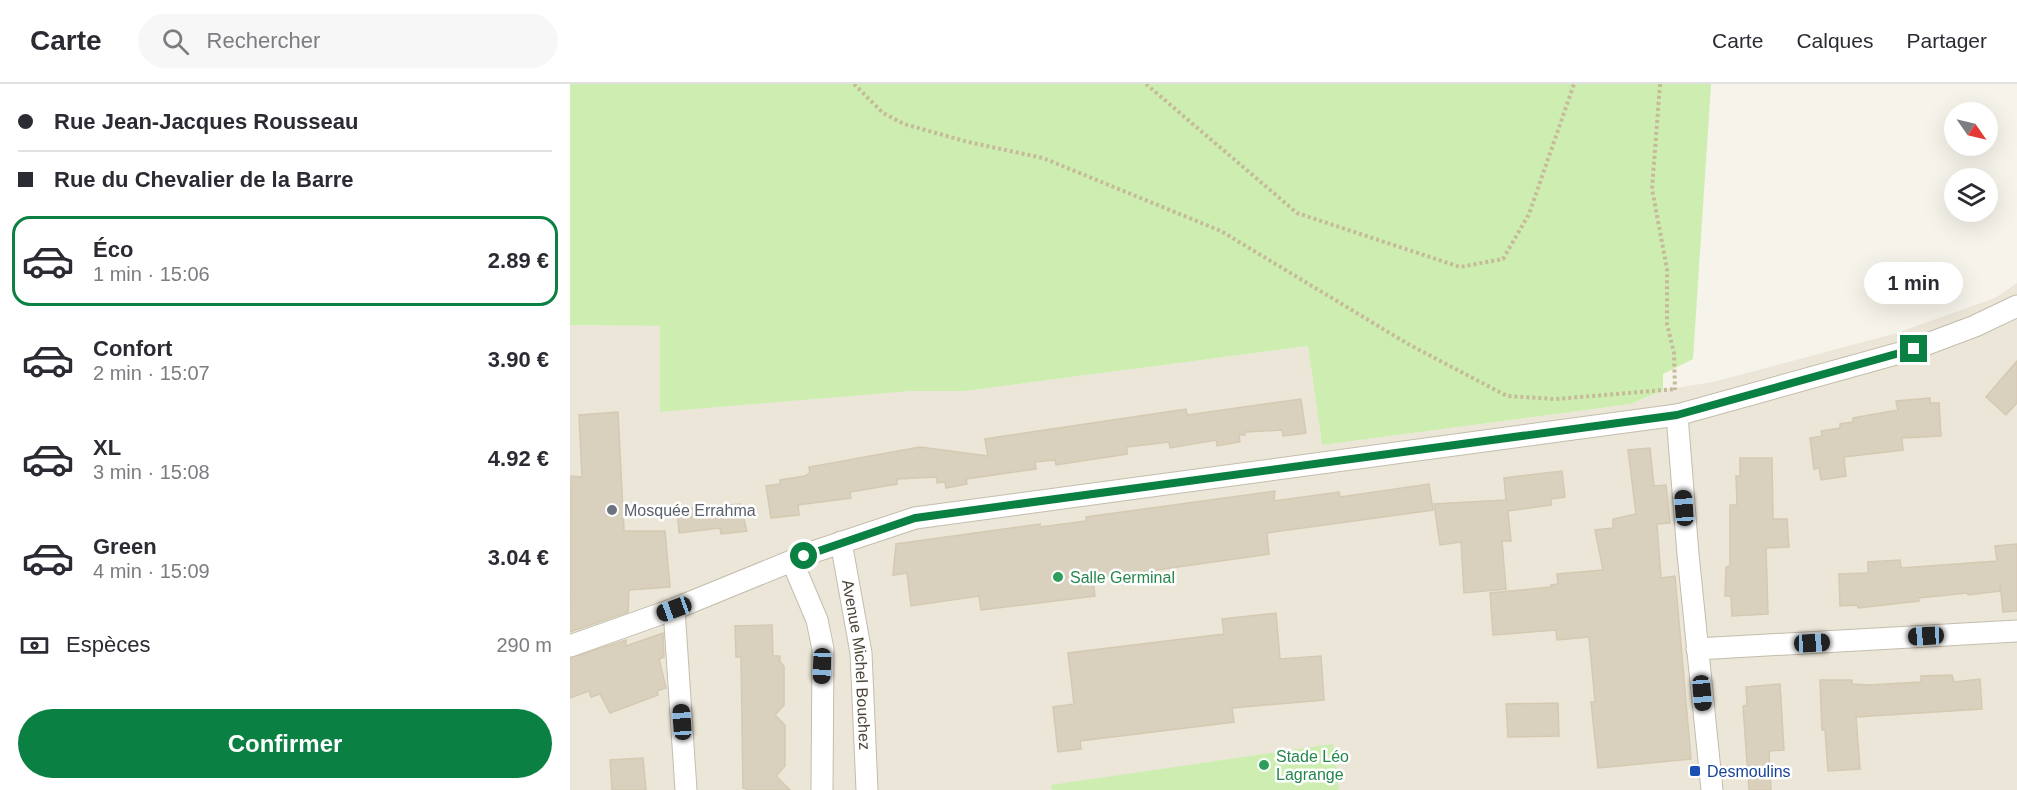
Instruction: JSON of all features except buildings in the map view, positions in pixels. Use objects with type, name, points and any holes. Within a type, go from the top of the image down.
[{"type":"street","points":[[570,646],[674,609],[841,542],[915,518],[1677,415],[1914,349],[1975,326],[2017,306]]},
{"type":"street","points":[[1677,415],[1697,649],[1712,790]]},
{"type":"street","name":"Avenue Michel Bouchez","points":[[841,542],[861,653],[867,790]]},
{"type":"street","name":"Avenue Michel Bouchez","points":[[792,561],[817,620],[822,650],[822,790]]},
{"type":"street","points":[[674,609],[686,790]]},
{"type":"street","points":[[1697,649],[2017,632]]},
{"type":"path","points":[[854,84],[883,113],[904,124],[968,142],[1043,158],[1221,231],[1408,344],[1507,396],[1555,399],[1675,389],[1674,353],[1668,324],[1667,269],[1652,189],[1660,84]]},
{"type":"path","points":[[1146,84],[1297,213],[1460,267],[1503,260],[1529,214],[1574,84]]},
{"type":"shaded area","points":[[2017,283],[2017,790],[570,790],[570,325],[660,326],[660,412],[912,391],[965,391],[1308,346],[1322,445],[1631,404],[1663,390],[1713,382],[1897,333],[1995,298]]},
{"type":"green space","points":[[570,84],[1711,84],[1693,359],[1663,374],[1663,390],[1631,404],[1322,445],[1308,346],[965,391],[912,391],[660,412],[660,326],[570,325]]},
{"type":"green space","name":"Stade Léo Lagrange","points":[[1333,744],[1339,790],[1052,790],[1051,785]]},
{"type":"place","name":"Mosquée Errahma","points":[[612,510]]},
{"type":"place","name":"Salle Germinal","points":[[1058,577]]},
{"type":"place","name":"Stade Léo Lagrange","points":[[1264,765]]},
{"type":"place","name":"Desmoulins","points":[[1695,771]]},
{"type":"route","points":[[804,556],[915,518],[1677,415],[1914,349]]}]
